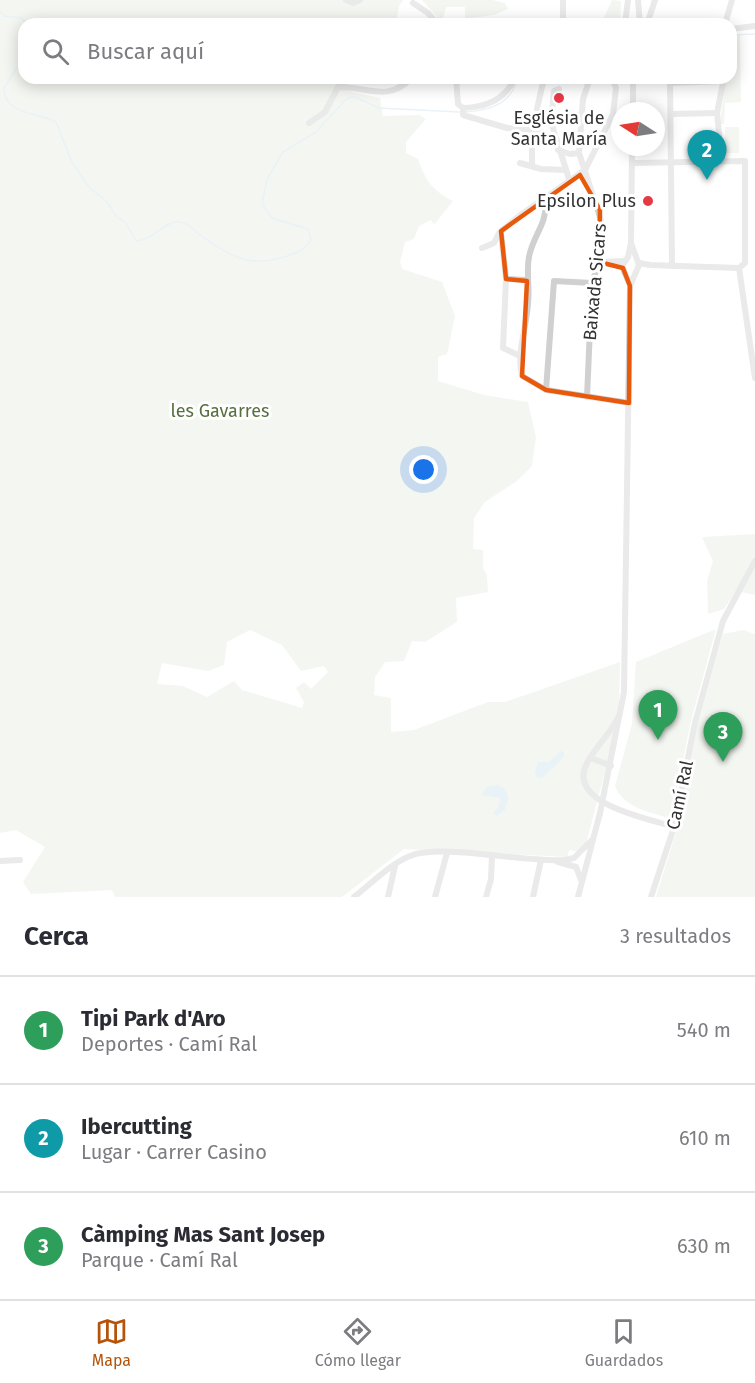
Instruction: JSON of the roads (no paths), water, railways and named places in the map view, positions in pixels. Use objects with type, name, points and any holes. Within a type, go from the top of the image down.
[{"type":"street","points":[[346,0],[353,3],[360,0]]},
{"type":"street","points":[[563,0],[563,18]]},
{"type":"street","points":[[626,18],[627,0]]},
{"type":"street","points":[[638,0],[640,18]]},
{"type":"street","points":[[649,18],[655,0]]},
{"type":"street","points":[[727,18],[732,0]]},
{"type":"street","points":[[413,3],[432,18]]},
{"type":"street","points":[[737,28],[755,26]]},
{"type":"street","points":[[309,123],[325,112],[338,87],[376,93],[396,89],[403,84]]},
{"type":"street","points":[[456,84],[458,104],[463,110],[522,130],[541,127],[544,118]]},
{"type":"street","points":[[463,110],[496,101],[509,90],[512,84]]},
{"type":"street","points":[[543,84],[537,109],[544,118]]},
{"type":"street","points":[[582,173],[579,132],[584,115],[583,99],[588,84]]},
{"type":"street","points":[[482,248],[494,243],[501,231],[546,200],[568,179],[582,173],[612,114],[616,88],[614,84]]},
{"type":"street","points":[[633,84],[633,102]]},
{"type":"street","points":[[670,84],[672,266]]},
{"type":"street","points":[[722,84],[717,114],[722,161]]},
{"type":"street","points":[[559,89],[554,91],[553,118],[558,150],[568,179]]},
{"type":"street","points":[[671,114],[717,114]]},
{"type":"street","points":[[544,118],[584,115]]},
{"type":"street","points":[[532,130],[532,165]]},
{"type":"street","points":[[558,150],[570,154],[579,153]]},
{"type":"street","points":[[578,897],[600,813],[623,705],[632,156]]},
{"type":"street","points":[[599,262],[739,268],[745,263],[745,161],[632,163]]},
{"type":"street","points":[[520,163],[541,169],[565,170]]},
{"type":"street","name":"Baixada Sicars","points":[[582,173],[600,210],[599,262],[592,283],[587,397]]},
{"type":"street","points":[[546,200],[545,220],[531,251],[526,280],[529,301],[520,356],[522,376],[546,390],[629,403]]},
{"type":"street","points":[[501,231],[506,279],[503,348],[520,356]]},
{"type":"street","points":[[739,268],[755,378]]},
{"type":"street","points":[[506,279],[526,280]]},
{"type":"street","points":[[546,390],[554,281],[592,283]]},
{"type":"street","points":[[747,312],[755,312]]},
{"type":"street","name":"Camí Ral","points":[[651,897],[676,827],[695,723],[723,621],[755,561]]},
{"type":"street","points":[[623,705],[612,732],[591,758],[584,776],[592,797],[601,803],[676,827]]},
{"type":"street","points":[[591,758],[611,766]]},
{"type":"street","points":[[552,861],[574,858],[592,840]]},
{"type":"street","points":[[354,897],[395,865],[417,854],[447,853],[552,861],[576,867],[585,865]]},
{"type":"street","points":[[435,897],[447,853]]},
{"type":"street","points":[[486,897],[491,879],[492,856]]},
{"type":"street","points":[[574,858],[585,865]]},
{"type":"street","points":[[0,861],[21,860]]},
{"type":"street","points":[[533,897],[541,860]]},
{"type":"street","points":[[388,897],[395,865]]},
{"type":"street","points":[[576,867],[581,882]]},
{"type":"water","points":[[561,751],[564,752],[564,757],[543,777],[537,778],[535,772],[538,762],[549,762]]},
{"type":"water","points":[[498,785],[505,789],[508,798],[505,810],[497,816],[493,813],[499,806],[500,798],[481,795],[487,787]]},
{"type":"waterway","points":[[0,12],[4,16],[22,18]]},
{"type":"waterway","points":[[737,35],[755,34]]},
{"type":"waterway","points":[[18,66],[4,88],[5,97],[9,103],[24,112],[56,122],[72,162],[89,187],[108,203],[117,217],[126,223],[136,241],[149,237],[170,224],[181,222],[227,253],[245,260],[265,261],[291,255],[300,251],[311,240],[308,229],[272,218],[262,204],[267,179],[283,152],[316,132],[347,98],[355,97],[379,108],[459,112]]},
{"type":"waterway","points":[[464,112],[497,105],[504,101],[514,89],[515,84]]},
{"type":"place","name":"Església de Santa María","points":[[559,98]]},
{"type":"place","name":"Ibercutting","points":[[707,180]]},
{"type":"place","name":"Epsilon Plus","points":[[648,201]]},
{"type":"place","name":"Tipi Park d'Aro","points":[[658,740]]},
{"type":"place","name":"Càmping Mas Sant Josep","points":[[723,762]]},
{"type":"park label","name":"les Gavarres","points":[[220,411]]}]
